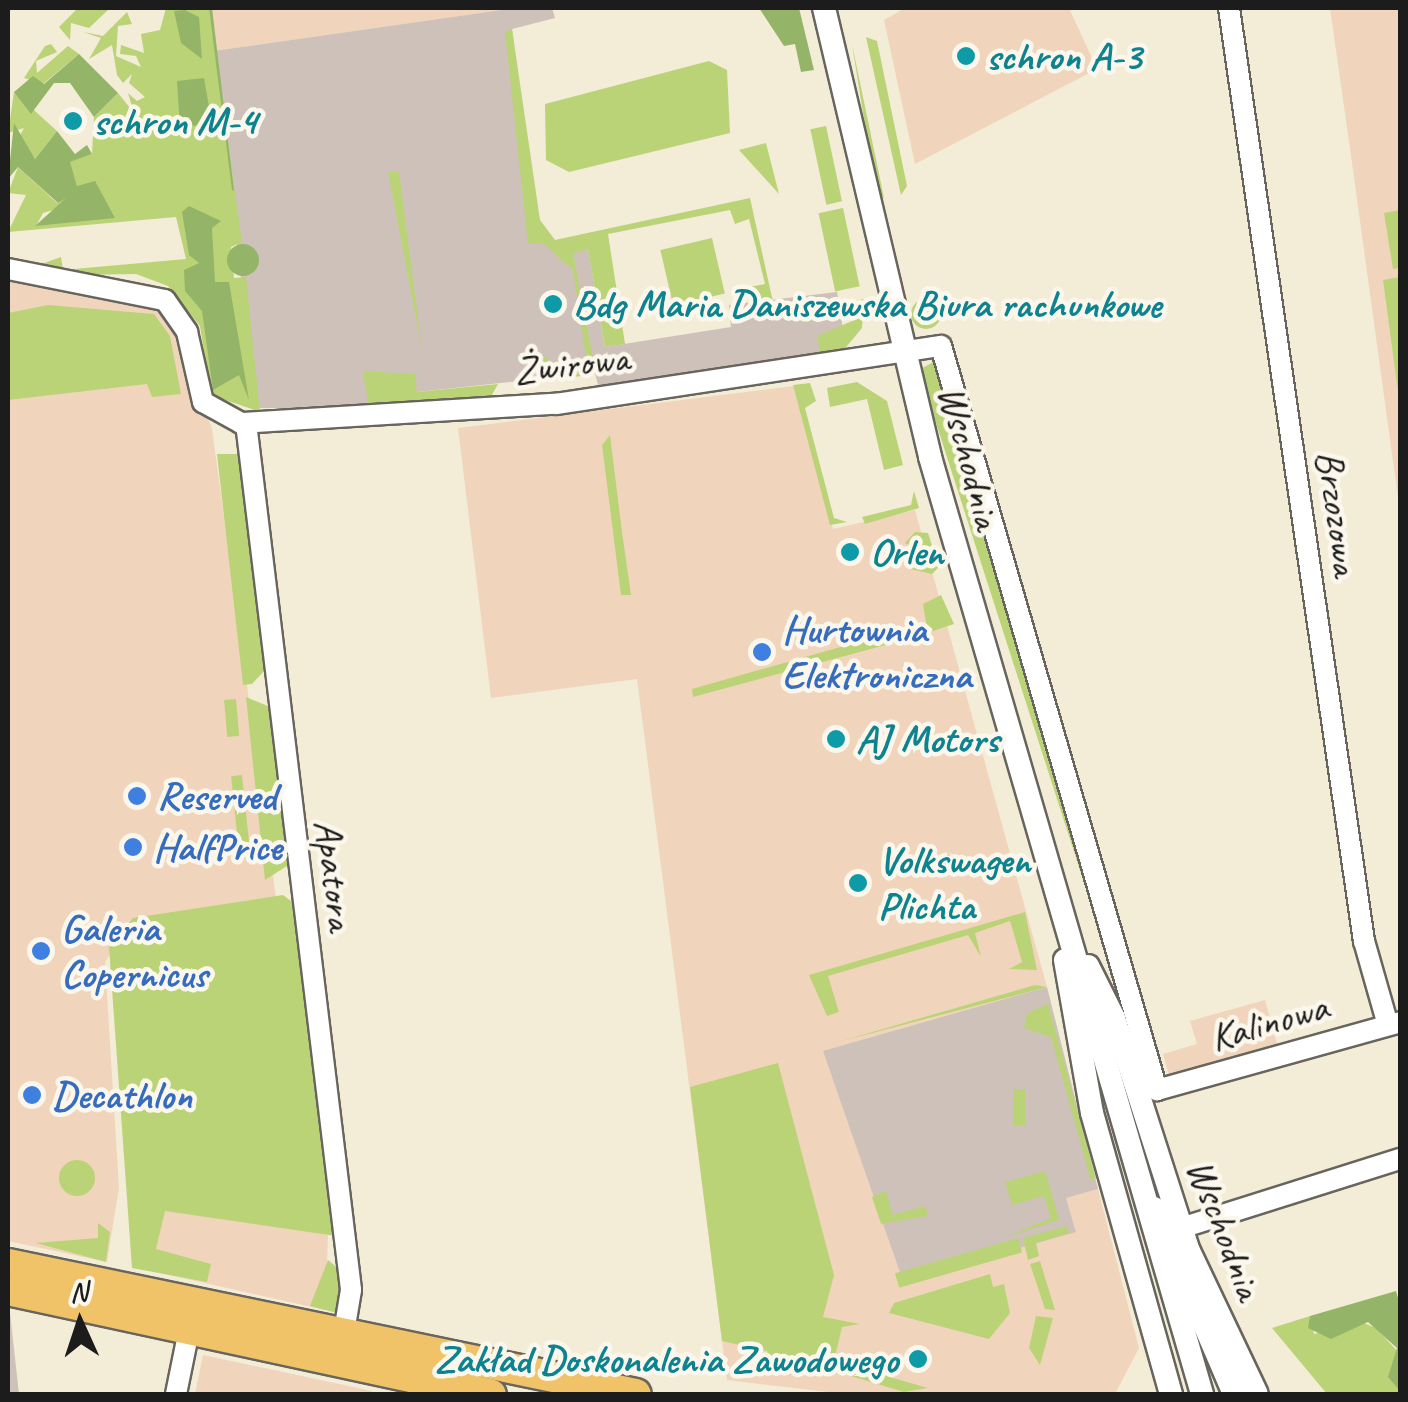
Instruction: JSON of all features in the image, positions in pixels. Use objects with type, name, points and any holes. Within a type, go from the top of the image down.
[{"type":"main road","points":[[8,1264],[341,1348],[491,1394]]},
{"type":"main road","points":[[8,1290],[189,1330],[341,1348],[636,1394]]},
{"type":"street","name":"Wschodnia","points":[[824,8],[903,352],[1202,1394]]},
{"type":"street","name":"Brzozowa","points":[[1230,8],[1364,941],[1394,1024]]},
{"type":"street","points":[[8,270],[165,300],[187,332],[203,402],[246,423]]},
{"type":"street","name":"Żwirowa","points":[[246,423],[556,404],[941,346],[1157,1090]]},
{"type":"street","name":"Apatora","points":[[246,423],[352,1290],[341,1348]]},
{"type":"street","name":"Wschodnia","points":[[1064,921],[1114,1018],[1181,1228],[1257,1394]]},
{"type":"street","name":"Wschodnia","points":[[1064,921],[1092,1114],[1167,1390]]},
{"type":"street","name":"Kalinowa","points":[[1157,1090],[1394,1024]]},
{"type":"street","name":"Wschodnia","points":[[1125,1135],[1234,1394]]},
{"type":"street","points":[[1181,1228],[1400,1159]]},
{"type":"street","points":[[176,1394],[189,1330]]},
{"type":"shaded area","points":[[208,8],[516,8],[213,51]]},
{"type":"shaded area","points":[[516,8],[552,8],[555,18],[512,29],[538,224],[551,240],[588,248],[605,347],[731,327],[729,305],[837,292],[846,348],[599,389],[595,373],[417,392],[369,408],[257,408],[213,51]]},
{"type":"shaded area","points":[[905,8],[1069,8],[1097,69],[915,164],[884,20]]},
{"type":"shaded area","points":[[1330,8],[1400,8],[1400,512],[1353,170]]},
{"type":"shaded area","points":[[8,269],[165,300],[212,429],[276,898],[132,921],[105,962],[119,1188],[107,1262],[8,1241]]},
{"type":"shaded area","points":[[794,386],[833,529],[915,510],[1047,987],[823,1052],[1076,1231],[1065,1198],[1098,1189],[1139,1348],[1115,1394],[845,1394],[727,1380],[637,679],[491,698],[458,428]]},
{"type":"shaded area","points":[[1047,987],[1098,1189],[1066,1198],[1076,1232],[903,1281],[823,1051]]},
{"type":"shaded area","points":[[1265,1000],[1278,1047],[1169,1075],[1163,1054],[1197,1044],[1190,1021]]},
{"type":"shaded area","points":[[138,1194],[328,1235],[325,1310],[147,1270]]},
{"type":"shaded area","points":[[10,1313],[19,1394],[8,1394]]},
{"type":"shaded area","points":[[203,1355],[372,1391],[373,1394],[195,1394]]},
{"type":"green space","points":[[78,8],[110,8],[89,28],[71,23],[70,40],[59,27]]},
{"type":"green space","points":[[166,8],[209,8],[242,242],[231,247],[234,278],[246,277],[260,412],[211,395],[200,326],[168,286],[136,274],[74,275],[36,266],[61,257],[63,270],[186,259],[176,217],[8,232],[26,195],[8,193],[18,167],[57,203],[66,197],[67,206],[43,213],[36,226],[100,204],[77,186],[69,162],[92,154],[94,117],[118,93],[134,113],[128,93],[137,101],[145,97],[129,83],[132,74],[123,83],[117,75],[112,45],[89,59],[101,38],[83,32],[103,36],[127,12],[132,24],[118,26],[116,56],[141,67],[136,56],[120,54],[121,45],[144,53],[141,34],[160,30]]},
{"type":"green space","points":[[212,8],[234,191],[232,190]]},
{"type":"green space","points":[[759,8],[799,8],[814,70],[801,72],[795,44],[784,46]]},
{"type":"green space","points":[[185,10],[199,17],[202,59],[181,43],[174,11]]},
{"type":"green space","points":[[512,29],[540,220],[555,240],[750,198],[773,302],[753,297],[749,287],[765,284],[749,219],[735,224],[730,210],[608,234],[625,344],[605,347],[588,249],[573,253],[596,374],[521,384],[538,377],[537,358],[547,357],[550,369],[587,364],[573,270],[543,243],[528,244],[505,32]]},
{"type":"green space","points":[[866,37],[877,41],[907,186],[901,195]]},
{"type":"green space","points":[[51,44],[57,52],[36,61],[37,73],[68,46],[79,54],[43,84],[24,78],[45,46]]},
{"type":"green space","points":[[852,44],[884,198],[876,194]]},
{"type":"green space","points":[[79,54],[118,93],[94,117],[70,83],[54,83],[31,114],[14,92],[33,76],[44,84]]},
{"type":"green space","points":[[709,61],[727,70],[730,133],[569,172],[546,160],[545,104]]},
{"type":"green space","points":[[204,78],[212,124],[180,127],[177,81]]},
{"type":"green space","points":[[14,92],[57,131],[35,159],[19,137],[24,128],[8,133]]},
{"type":"green space","points":[[14,123],[35,159],[57,131],[75,154],[87,145],[92,154],[70,162],[77,186],[95,181],[115,218],[35,226],[66,198],[58,203],[18,167],[8,179]]},
{"type":"green space","points":[[826,126],[842,201],[826,205],[810,129]]},
{"type":"green space","points":[[766,143],[779,194],[739,150]]},
{"type":"green space","points":[[399,171],[422,349],[388,172]]},
{"type":"green space","points":[[189,206],[221,221],[212,228],[215,282],[229,282],[249,400],[239,375],[213,390],[202,311],[185,291],[184,270],[199,263],[189,255],[182,212]]},
{"type":"green space","points":[[843,208],[860,286],[835,291],[819,213]]},
{"type":"green space","points":[[1400,210],[1400,268],[1393,269],[1384,213]]},
{"type":"green space","points":[[712,238],[725,294],[673,305],[660,250]]},
{"type":"green space","points":[[243,244],[254,249],[259,260],[254,271],[243,276],[232,271],[227,260],[232,249]]},
{"type":"green space","points":[[1400,277],[1400,399],[1399,399],[1383,280]]},
{"type":"green space","points":[[864,299],[862,328],[842,352],[821,357],[817,336],[859,318],[857,305],[804,323],[804,312]]},
{"type":"green space","points":[[926,299],[937,303],[941,314],[937,325],[926,329],[915,325],[911,314],[915,303]]},
{"type":"green space","points":[[48,305],[154,314],[170,336],[181,394],[152,397],[147,384],[8,400],[8,313]]},
{"type":"green space","points":[[935,361],[1132,1032],[919,370]]},
{"type":"green space","points":[[363,371],[415,374],[417,392],[498,384],[489,400],[369,408]]},
{"type":"green space","points":[[857,382],[887,401],[903,465],[884,470],[867,399],[830,407],[827,388]]},
{"type":"green space","points":[[810,383],[816,401],[805,408],[834,518],[847,522],[830,525],[793,385]]},
{"type":"green space","points":[[610,435],[631,595],[621,595],[602,445]]},
{"type":"green space","points":[[217,454],[240,454],[266,669],[252,684],[243,685]]},
{"type":"green space","points":[[914,491],[919,508],[865,524],[862,517],[911,505]]},
{"type":"green space","points":[[915,532],[928,533],[939,567],[932,574],[911,569],[908,558],[927,555],[905,543]]},
{"type":"green space","points":[[941,595],[954,624],[930,632],[933,641],[893,643],[693,697],[692,689],[858,642],[862,626],[867,642],[926,623],[923,604]]},
{"type":"green space","points":[[246,697],[270,707],[290,864],[265,880]]},
{"type":"green space","points":[[236,699],[239,736],[227,737],[224,700]]},
{"type":"green space","points":[[242,775],[251,858],[240,859],[231,776]]},
{"type":"green space","points":[[283,895],[295,904],[336,1236],[165,1211],[156,1249],[211,1264],[207,1282],[132,1268],[109,947],[133,918]]},
{"type":"green space","points":[[1025,912],[1037,970],[1009,969],[1022,962],[1010,921],[975,933],[981,957],[968,935],[828,976],[839,1012],[827,1016],[809,975]]},
{"type":"green space","points":[[1035,985],[1047,987],[838,1042]]},
{"type":"green space","points":[[1048,1004],[1096,1178],[1091,1181],[1051,1037],[1024,1028],[1027,1013]]},
{"type":"green space","points":[[778,1063],[834,1275],[823,1317],[860,1324],[842,1327],[834,1361],[928,1388],[904,1392],[778,1354],[775,1366],[767,1351],[722,1341],[690,1087]]},
{"type":"green space","points":[[1013,1089],[1025,1089],[1025,1126],[1013,1126]]},
{"type":"green space","points":[[77,1160],[90,1165],[95,1178],[90,1191],[77,1196],[64,1191],[59,1178],[64,1165]]},
{"type":"green space","points":[[1045,1171],[1059,1220],[1006,1237],[1051,1218],[1044,1196],[1012,1205],[1005,1182]]},
{"type":"green space","points":[[886,1191],[893,1215],[925,1206],[928,1216],[881,1224],[872,1197]]},
{"type":"green space","points":[[98,1223],[110,1232],[106,1262],[36,1243],[98,1238]]},
{"type":"green space","points":[[1067,1226],[1069,1233],[1036,1243],[1039,1256],[1028,1260],[1023,1238]]},
{"type":"green space","points":[[1018,1238],[1022,1252],[899,1288],[895,1273]]},
{"type":"green space","points":[[328,1260],[340,1270],[337,1313],[310,1306]]},
{"type":"green space","points":[[1040,1261],[1055,1310],[1045,1309],[1030,1264]]},
{"type":"green space","points":[[990,1274],[993,1287],[1004,1284],[1010,1313],[989,1339],[889,1313],[894,1303]]},
{"type":"green space","points":[[1396,1291],[1400,1305],[1400,1391],[1388,1377],[1397,1348],[1368,1322],[1331,1339],[1308,1328],[1310,1316]]},
{"type":"green space","points":[[1036,1316],[1053,1318],[1040,1365],[1029,1348]]},
{"type":"green space","points":[[1310,1316],[1314,1334],[1361,1322],[1376,1328],[1399,1353],[1400,1394],[1327,1394],[1272,1328]]},
{"type":"place","name":"schron A-3","points":[[966,56]]},
{"type":"place","name":"schron M-4","points":[[73,121]]},
{"type":"place","name":"Bdg Maria Daniszewska Biura rachunkowe","points":[[553,304]]},
{"type":"place","name":"Orlen","points":[[850,552]]},
{"type":"place","name":"Hurtownia Elektroniczna","points":[[762,652]]},
{"type":"place","name":"AJ Motors","points":[[836,739]]},
{"type":"place","name":"Reserved","points":[[137,796]]},
{"type":"place","name":"HalfPrice","points":[[133,847]]},
{"type":"place","name":"Volkswagen Plichta","points":[[858,883]]},
{"type":"place","name":"Galeria Copernicus","points":[[41,951]]},
{"type":"place","name":"Decathlon","points":[[32,1095]]},
{"type":"place","name":"Zakład Doskonalenia Zawodowego","points":[[918,1359]]}]
